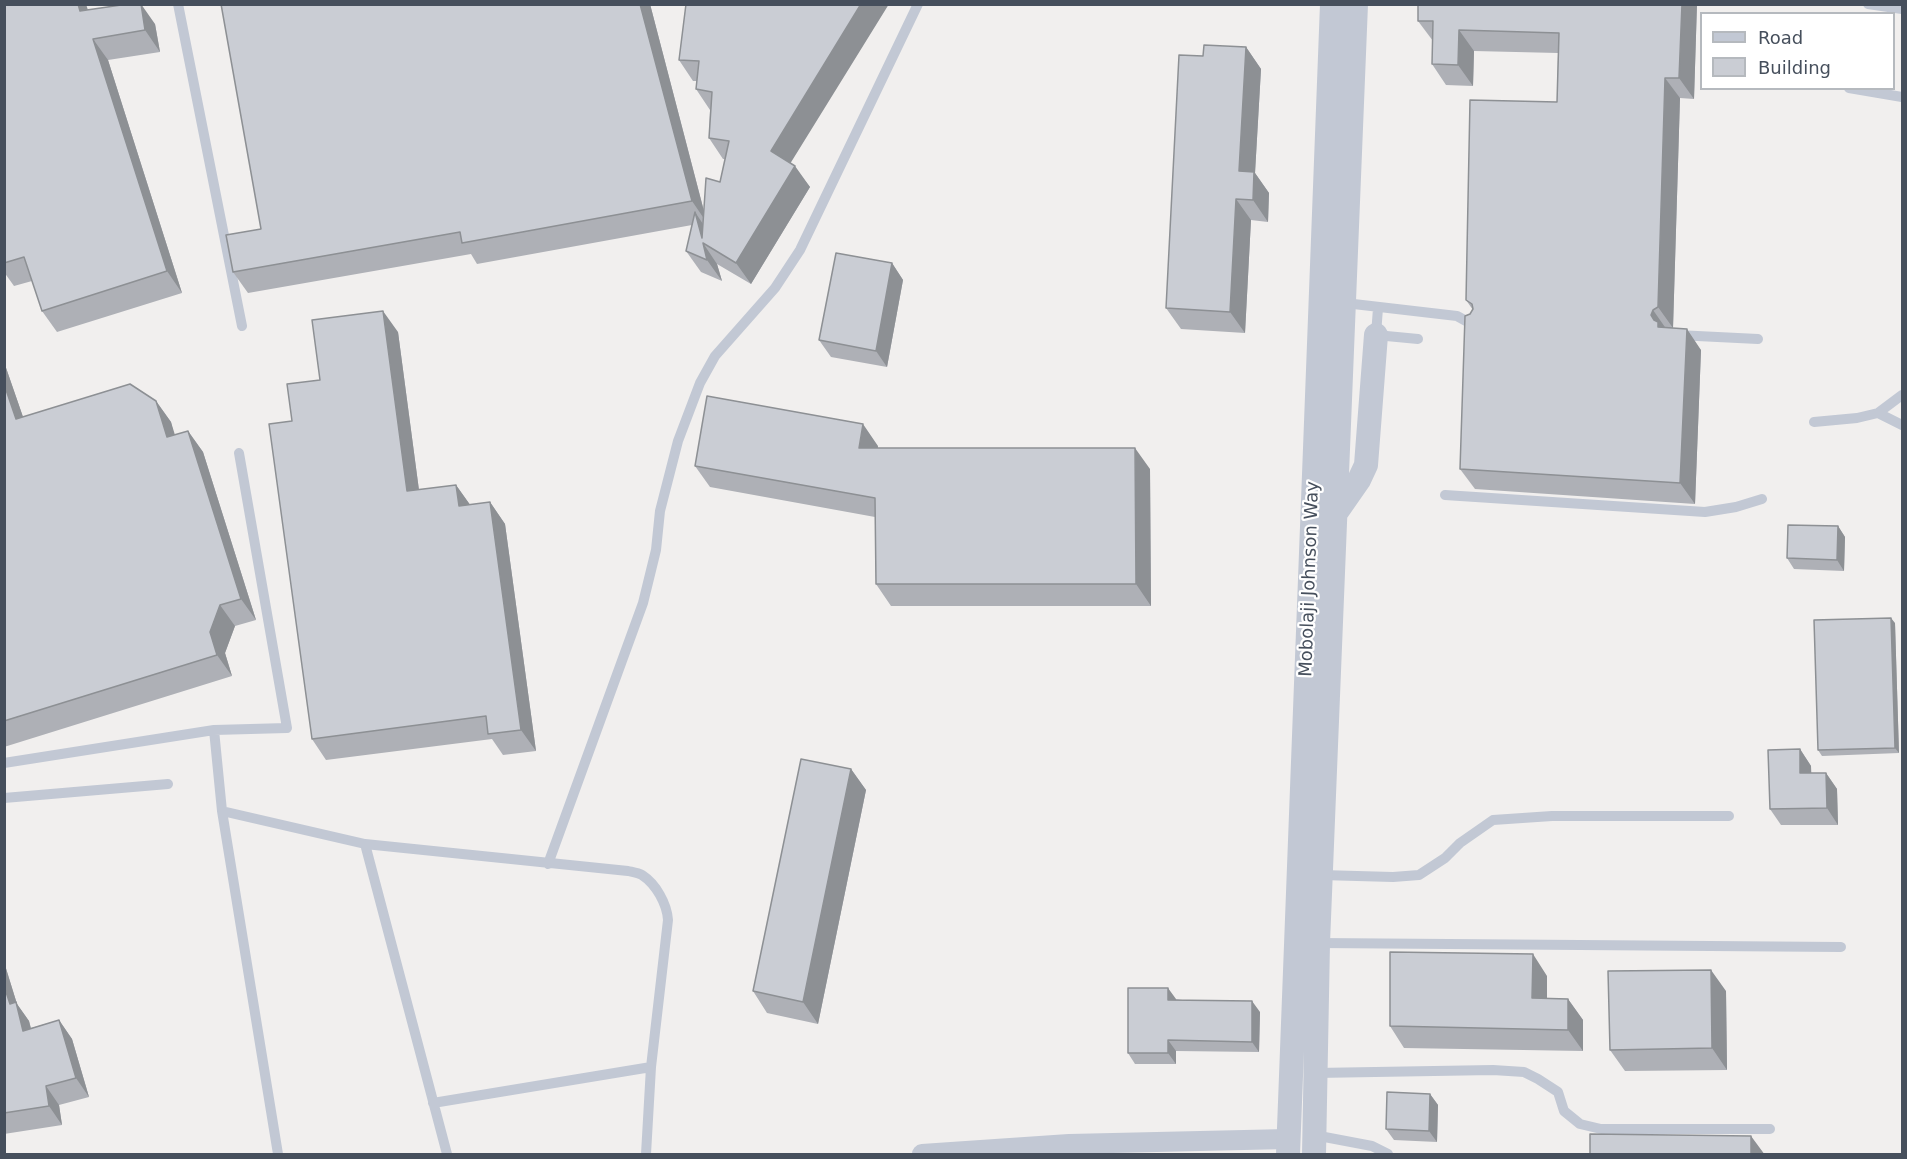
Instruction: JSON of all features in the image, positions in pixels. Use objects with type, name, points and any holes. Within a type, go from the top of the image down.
[{"type":"street","name":"Mobolaji Johnson Way","points":[[1288,1147],[1332,4]]},
{"type":"street","name":"Mobolaji Johnson Way","points":[[1314,1145],[1320,875],[1356,4]]},
{"type":"street","points":[[1336,513],[1359,480],[1366,465],[1376,334]]},
{"type":"street","points":[[922,1155],[1069,1144],[1288,1147]]},
{"type":"lane","points":[[178,4],[242,326]]},
{"type":"lane","points":[[548,864],[643,603],[656,550],[662,501],[678,441],[700,383],[715,356],[775,288],[800,250],[918,4]]},
{"type":"lane","points":[[1868,4],[1902,6]]},
{"type":"lane","points":[[1861,90],[1902,97]]},
{"type":"lane","points":[[1345,303],[1457,316],[1480,329]]},
{"type":"lane","points":[[1378,308],[1376,334],[1418,339]]},
{"type":"lane","points":[[1673,335],[1758,339]]},
{"type":"lane","points":[[1814,422],[1857,418],[1878,413],[1902,395]]},
{"type":"lane","points":[[1878,413],[1902,425]]},
{"type":"lane","points":[[4,763],[214,730],[287,728],[239,453]]},
{"type":"lane","points":[[1445,495],[1705,512],[1736,507],[1762,499]]},
{"type":"lane","points":[[214,730],[222,812],[278,1155]]},
{"type":"lane","points":[[4,798],[168,784]]},
{"type":"lane","points":[[222,812],[365,843],[641,874],[655,887],[668,911],[651,1067],[646,1155]]},
{"type":"lane","points":[[1320,875],[1393,877],[1419,874],[1445,858],[1460,843],[1493,820],[1552,816],[1729,816]]},
{"type":"lane","points":[[365,843],[447,1155]]},
{"type":"lane","points":[[1318,943],[1841,947]]},
{"type":"lane","points":[[433,1103],[651,1067]]},
{"type":"lane","points":[[1316,1073],[1493,1070],[1524,1072],[1558,1092],[1564,1111],[1580,1125],[1600,1129],[1770,1129]]},
{"type":"lane","points":[[1314,1145],[1372,1146],[1388,1155]]},
{"type":"building","points":[[4,4],[78,4],[80,11],[141,4],[145,30],[93,39],[167,271],[42,311],[24,257],[4,263]]},
{"type":"building","points":[[221,4],[640,4],[692,201],[462,243],[460,232],[233,272],[226,235],[261,229]]},
{"type":"building","points":[[686,4],[861,4],[771,151],[795,166],[736,263],[703,243],[707,260],[686,251],[695,212],[702,238],[706,178],[720,182],[729,141],[709,138],[712,92],[696,89],[699,61],[679,60]]},
{"type":"building","points":[[1418,4],[1682,4],[1679,78],[1665,78],[1658,307],[1651,315],[1658,322],[1658,327],[1687,329],[1680,483],[1460,469],[1465,316],[1473,309],[1472,304],[1466,300],[1470,100],[1557,102],[1559,33],[1459,30],[1458,65],[1432,64],[1433,21],[1418,21]]},
{"type":"building","points":[[1204,45],[1246,47],[1239,171],[1254,172],[1253,200],[1236,199],[1230,312],[1166,308],[1179,55],[1203,56]]},
{"type":"building","points":[[836,253],[892,263],[876,351],[819,340]]},
{"type":"building","points":[[383,311],[407,491],[456,485],[459,506],[490,502],[521,730],[488,734],[486,716],[312,739],[269,424],[292,421],[287,384],[320,380],[312,320]]},
{"type":"building","points":[[4,384],[16,419],[130,384],[156,401],[167,437],[188,431],[241,599],[220,605],[210,632],[217,655],[4,721]]},
{"type":"building","points":[[707,396],[863,424],[859,448],[1135,448],[1136,584],[876,584],[875,498],[695,466]]},
{"type":"building","points":[[1788,525],[1838,526],[1837,560],[1787,558]]},
{"type":"building","points":[[1891,618],[1895,748],[1818,750],[1814,620]]},
{"type":"building","points":[[1800,749],[1800,773],[1826,773],[1827,808],[1770,809],[1768,750]]},
{"type":"building","points":[[801,759],[851,769],[803,1002],[753,991]]},
{"type":"building","points":[[1390,952],[1533,954],[1532,998],[1568,999],[1568,1030],[1390,1026]]},
{"type":"building","points":[[1711,970],[1712,1048],[1610,1050],[1608,971]]},
{"type":"building","points":[[4,986],[10,1004],[16,1002],[23,1031],[59,1020],[76,1078],[46,1086],[49,1106],[4,1113]]},
{"type":"building","points":[[1128,988],[1168,988],[1168,1000],[1252,1001],[1252,1042],[1168,1040],[1168,1053],[1128,1053]]},
{"type":"building","points":[[1387,1092],[1430,1094],[1429,1131],[1386,1129]]},
{"type":"building","points":[[1590,1134],[1751,1136],[1751,1155],[1590,1155]]}]
